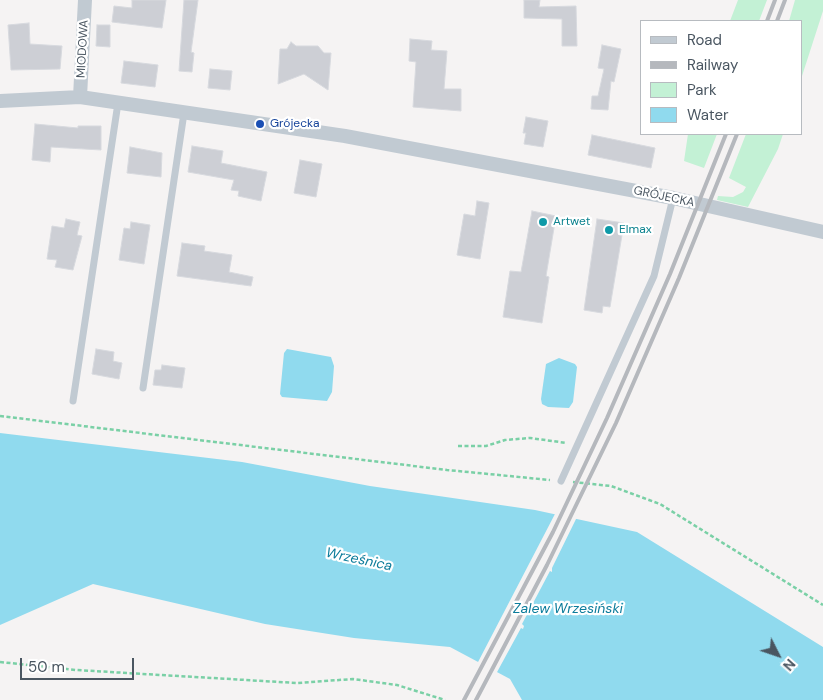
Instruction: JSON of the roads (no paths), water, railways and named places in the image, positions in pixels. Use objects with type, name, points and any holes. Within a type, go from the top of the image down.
[{"type":"street","name":"MIODOWA","points":[[80,98],[85,0]]},
{"type":"street","name":"GRÓJECKA","points":[[0,101],[80,98],[345,136],[673,198],[823,232]]},
{"type":"lane","points":[[73,401],[118,103]]},
{"type":"lane","points":[[143,388],[184,113]]},
{"type":"lane","points":[[561,481],[654,276],[673,198]]},
{"type":"water","points":[[287,349],[331,357],[334,366],[332,392],[327,401],[282,397],[280,394],[284,353]]},
{"type":"water","points":[[559,358],[575,364],[577,367],[573,402],[569,408],[548,407],[542,404],[541,399],[546,364]]},
{"type":"water","name":"Zalew Wrzesiński","points":[[0,433],[242,462],[370,486],[535,510],[637,532],[823,647],[823,700],[522,700],[510,679],[450,647],[354,638],[265,624],[93,584],[0,625]]},
{"type":"railway","points":[[767,20],[775,0]]},
{"type":"railway","points":[[777,20],[785,0]]},
{"type":"railway","points":[[464,700],[553,532],[607,418],[670,274],[726,135]]},
{"type":"railway","points":[[476,700],[547,565],[616,423],[679,278],[737,135]]},
{"type":"place","name":"Grójecka","points":[[260,124]]},
{"type":"place","name":"Artwet","points":[[543,222]]},
{"type":"place","name":"Elmax","points":[[609,230]]},
{"type":"water label","name":"Wrześnica","points":[[359,560]]}]
